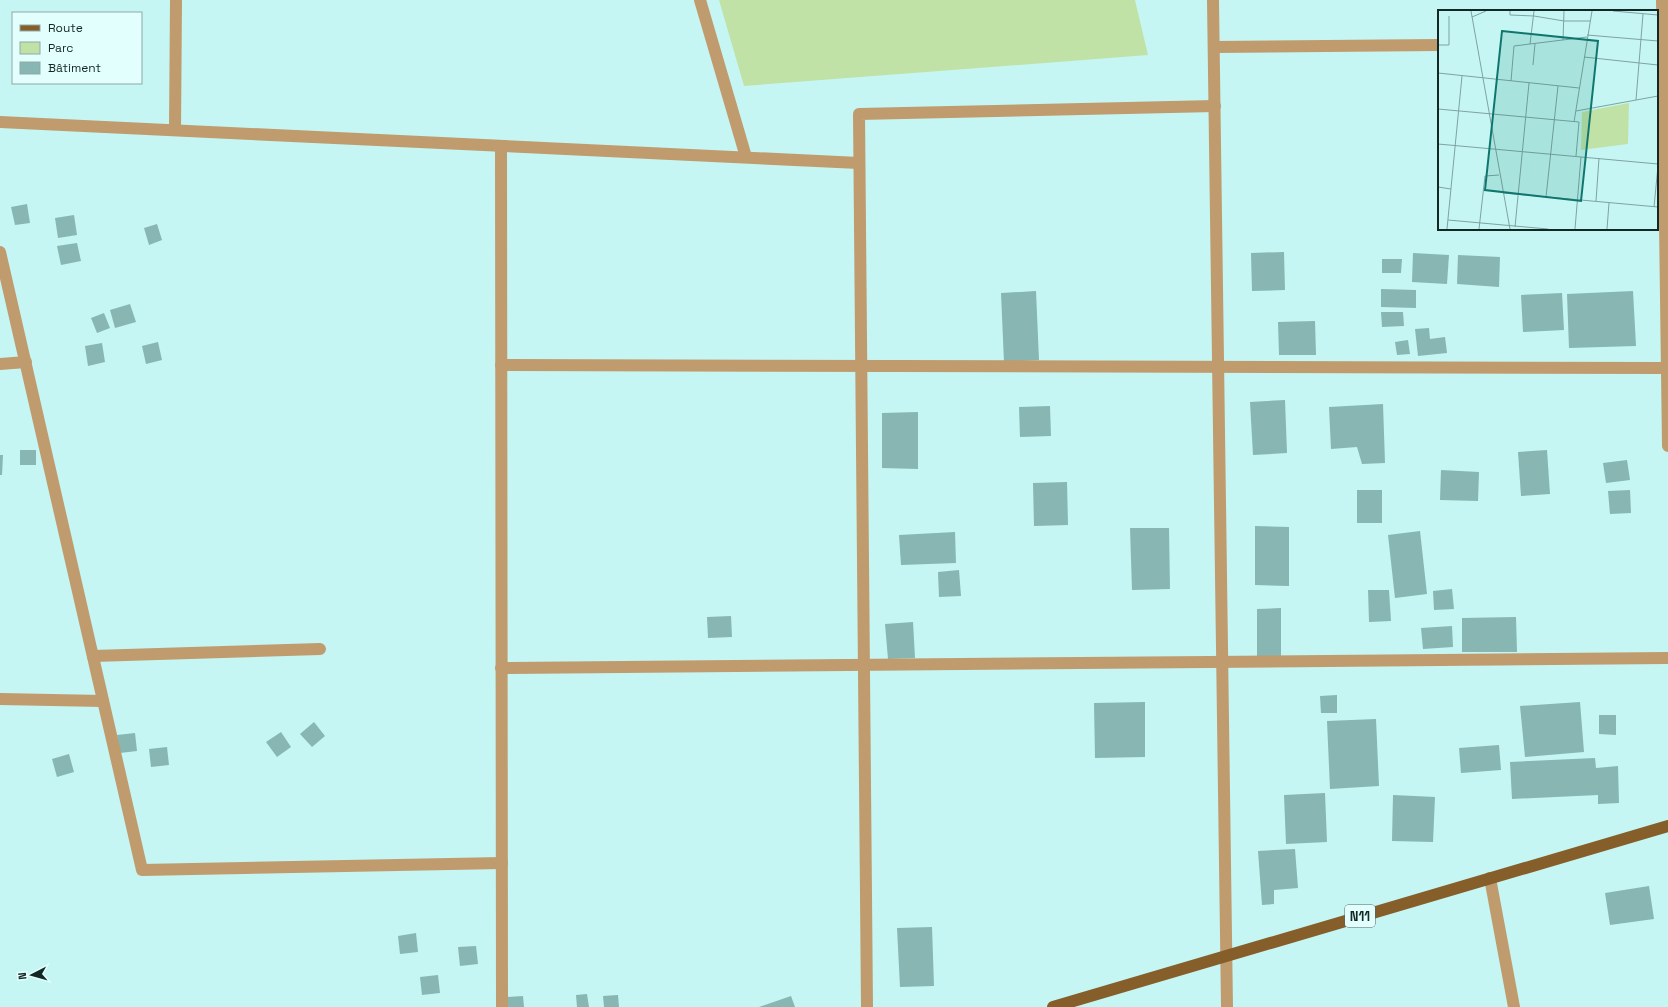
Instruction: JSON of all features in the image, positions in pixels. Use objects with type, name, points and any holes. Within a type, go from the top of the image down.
[{"type":"main road","name":"N11","points":[[1053,1007],[1668,826]]},
{"type":"street","points":[[175,130],[176,0]]},
{"type":"street","points":[[700,0],[746,157]]},
{"type":"street","points":[[1213,0],[1227,1007]]},
{"type":"street","points":[[1662,0],[1668,446]]},
{"type":"street","points":[[1214,47],[1438,45]]},
{"type":"street","points":[[867,1007],[859,114],[1215,106]]},
{"type":"street","points":[[0,122],[859,163]]},
{"type":"street","points":[[501,146],[502,1007]]},
{"type":"street","points":[[0,252],[142,870],[502,863]]},
{"type":"street","points":[[0,364],[26,362]]},
{"type":"street","points":[[501,365],[1667,368]]},
{"type":"street","points":[[93,656],[320,649]]},
{"type":"street","points":[[501,668],[1668,658]]},
{"type":"street","points":[[0,699],[103,700]]},
{"type":"street","points":[[1490,878],[1514,1007]]},
{"type":"green space","points":[[719,0],[1135,0],[1148,55],[744,86]]},
{"type":"building","points":[[27,204],[30,223],[15,225],[11,207]]},
{"type":"building","points":[[74,215],[77,235],[58,238],[55,218]]},
{"type":"building","points":[[157,224],[162,240],[149,245],[144,228]]},
{"type":"building","points":[[77,243],[81,261],[61,265],[57,246]]},
{"type":"building","points":[[1284,252],[1285,290],[1252,291],[1251,253]]},
{"type":"building","points":[[1413,253],[1449,255],[1447,284],[1412,282]]},
{"type":"building","points":[[1458,255],[1500,257],[1499,287],[1457,284]]},
{"type":"building","points":[[1382,259],[1402,259],[1401,273],[1382,273]]},
{"type":"building","points":[[1381,289],[1416,290],[1416,308],[1381,307]]},
{"type":"building","points":[[1036,291],[1039,360],[1004,362],[1001,293]]},
{"type":"building","points":[[1633,291],[1636,346],[1569,348],[1567,294]]},
{"type":"building","points":[[1562,293],[1564,330],[1523,332],[1521,295]]},
{"type":"building","points":[[130,304],[136,322],[115,328],[110,310]]},
{"type":"building","points":[[1381,312],[1403,312],[1404,326],[1382,327]]},
{"type":"building","points":[[104,313],[110,328],[97,333],[91,318]]},
{"type":"building","points":[[1315,321],[1316,355],[1279,355],[1278,322]]},
{"type":"building","points":[[1429,328],[1430,339],[1445,337],[1447,353],[1418,356],[1415,329]]},
{"type":"building","points":[[1408,340],[1410,354],[1397,355],[1395,342]]},
{"type":"building","points":[[158,342],[162,360],[146,364],[142,346]]},
{"type":"building","points":[[102,343],[105,362],[88,366],[85,346]]},
{"type":"building","points":[[1285,400],[1287,453],[1253,455],[1250,402]]},
{"type":"building","points":[[1383,404],[1385,463],[1362,464],[1357,447],[1331,449],[1329,407]]},
{"type":"building","points":[[1050,406],[1051,436],[1020,437],[1019,407]]},
{"type":"building","points":[[918,412],[918,469],[882,468],[882,413]]},
{"type":"building","points":[[20,450],[36,450],[36,465],[20,465]]},
{"type":"building","points":[[1547,450],[1550,494],[1521,496],[1518,452]]},
{"type":"building","points":[[0,455],[3,455],[2,475],[0,475]]},
{"type":"building","points":[[1627,460],[1630,480],[1606,483],[1603,463]]},
{"type":"building","points":[[1441,470],[1479,472],[1478,501],[1440,500]]},
{"type":"building","points":[[1067,482],[1068,525],[1034,526],[1033,483]]},
{"type":"building","points":[[1357,490],[1382,490],[1382,523],[1357,523]]},
{"type":"building","points":[[1630,490],[1631,513],[1610,514],[1608,491]]},
{"type":"building","points":[[1255,526],[1289,527],[1289,586],[1255,585]]},
{"type":"building","points":[[1130,528],[1169,528],[1170,589],[1132,590]]},
{"type":"building","points":[[1420,531],[1427,594],[1395,598],[1388,535]]},
{"type":"building","points":[[955,532],[956,563],[901,565],[899,535]]},
{"type":"building","points":[[959,570],[961,596],[939,597],[938,572]]},
{"type":"building","points":[[1452,589],[1454,609],[1434,610],[1433,591]]},
{"type":"building","points":[[1368,590],[1389,590],[1391,621],[1369,622]]},
{"type":"building","points":[[1281,608],[1281,658],[1257,658],[1257,609]]},
{"type":"building","points":[[731,616],[732,637],[708,638],[707,617]]},
{"type":"building","points":[[1516,617],[1517,652],[1462,652],[1462,618]]},
{"type":"building","points":[[913,622],[915,658],[888,659],[885,624]]},
{"type":"building","points":[[1452,626],[1453,647],[1423,649],[1421,628]]},
{"type":"building","points":[[1337,695],[1337,713],[1321,713],[1320,696]]},
{"type":"building","points":[[1145,702],[1145,757],[1095,758],[1094,703]]},
{"type":"building","points":[[1580,702],[1584,752],[1525,757],[1520,706]]},
{"type":"building","points":[[1599,715],[1616,715],[1616,735],[1599,734]]},
{"type":"building","points":[[1376,719],[1379,786],[1330,789],[1327,721]]},
{"type":"building","points":[[314,722],[325,736],[312,747],[300,734]]},
{"type":"building","points":[[281,732],[291,747],[277,757],[266,742]]},
{"type":"building","points":[[135,733],[137,751],[120,753],[117,735]]},
{"type":"building","points":[[1499,745],[1501,770],[1461,773],[1459,748]]},
{"type":"building","points":[[167,747],[169,765],[151,767],[149,749]]},
{"type":"building","points":[[69,754],[74,772],[57,777],[52,759]]},
{"type":"building","points":[[1595,758],[1596,768],[1618,766],[1619,803],[1598,804],[1598,795],[1512,799],[1510,762]]},
{"type":"building","points":[[1325,793],[1327,842],[1286,844],[1284,795]]},
{"type":"building","points":[[1393,795],[1435,797],[1433,842],[1392,841]]},
{"type":"building","points":[[1295,849],[1298,888],[1274,890],[1274,904],[1262,905],[1258,851]]},
{"type":"building","points":[[1649,886],[1654,919],[1610,925],[1605,893]]},
{"type":"building","points":[[932,927],[934,986],[900,987],[897,928]]},
{"type":"building","points":[[416,933],[418,952],[400,954],[398,936]]},
{"type":"building","points":[[476,946],[478,964],[460,966],[458,947]]},
{"type":"building","points":[[438,975],[440,993],[422,995],[420,977]]},
{"type":"building","points":[[587,994],[589,1007],[577,1007],[576,995]]},
{"type":"building","points":[[618,995],[619,1007],[604,1007],[603,996]]},
{"type":"building","points":[[523,996],[524,1007],[507,1007],[506,997]]},
{"type":"building","points":[[791,996],[795,1007],[759,1007]]}]
